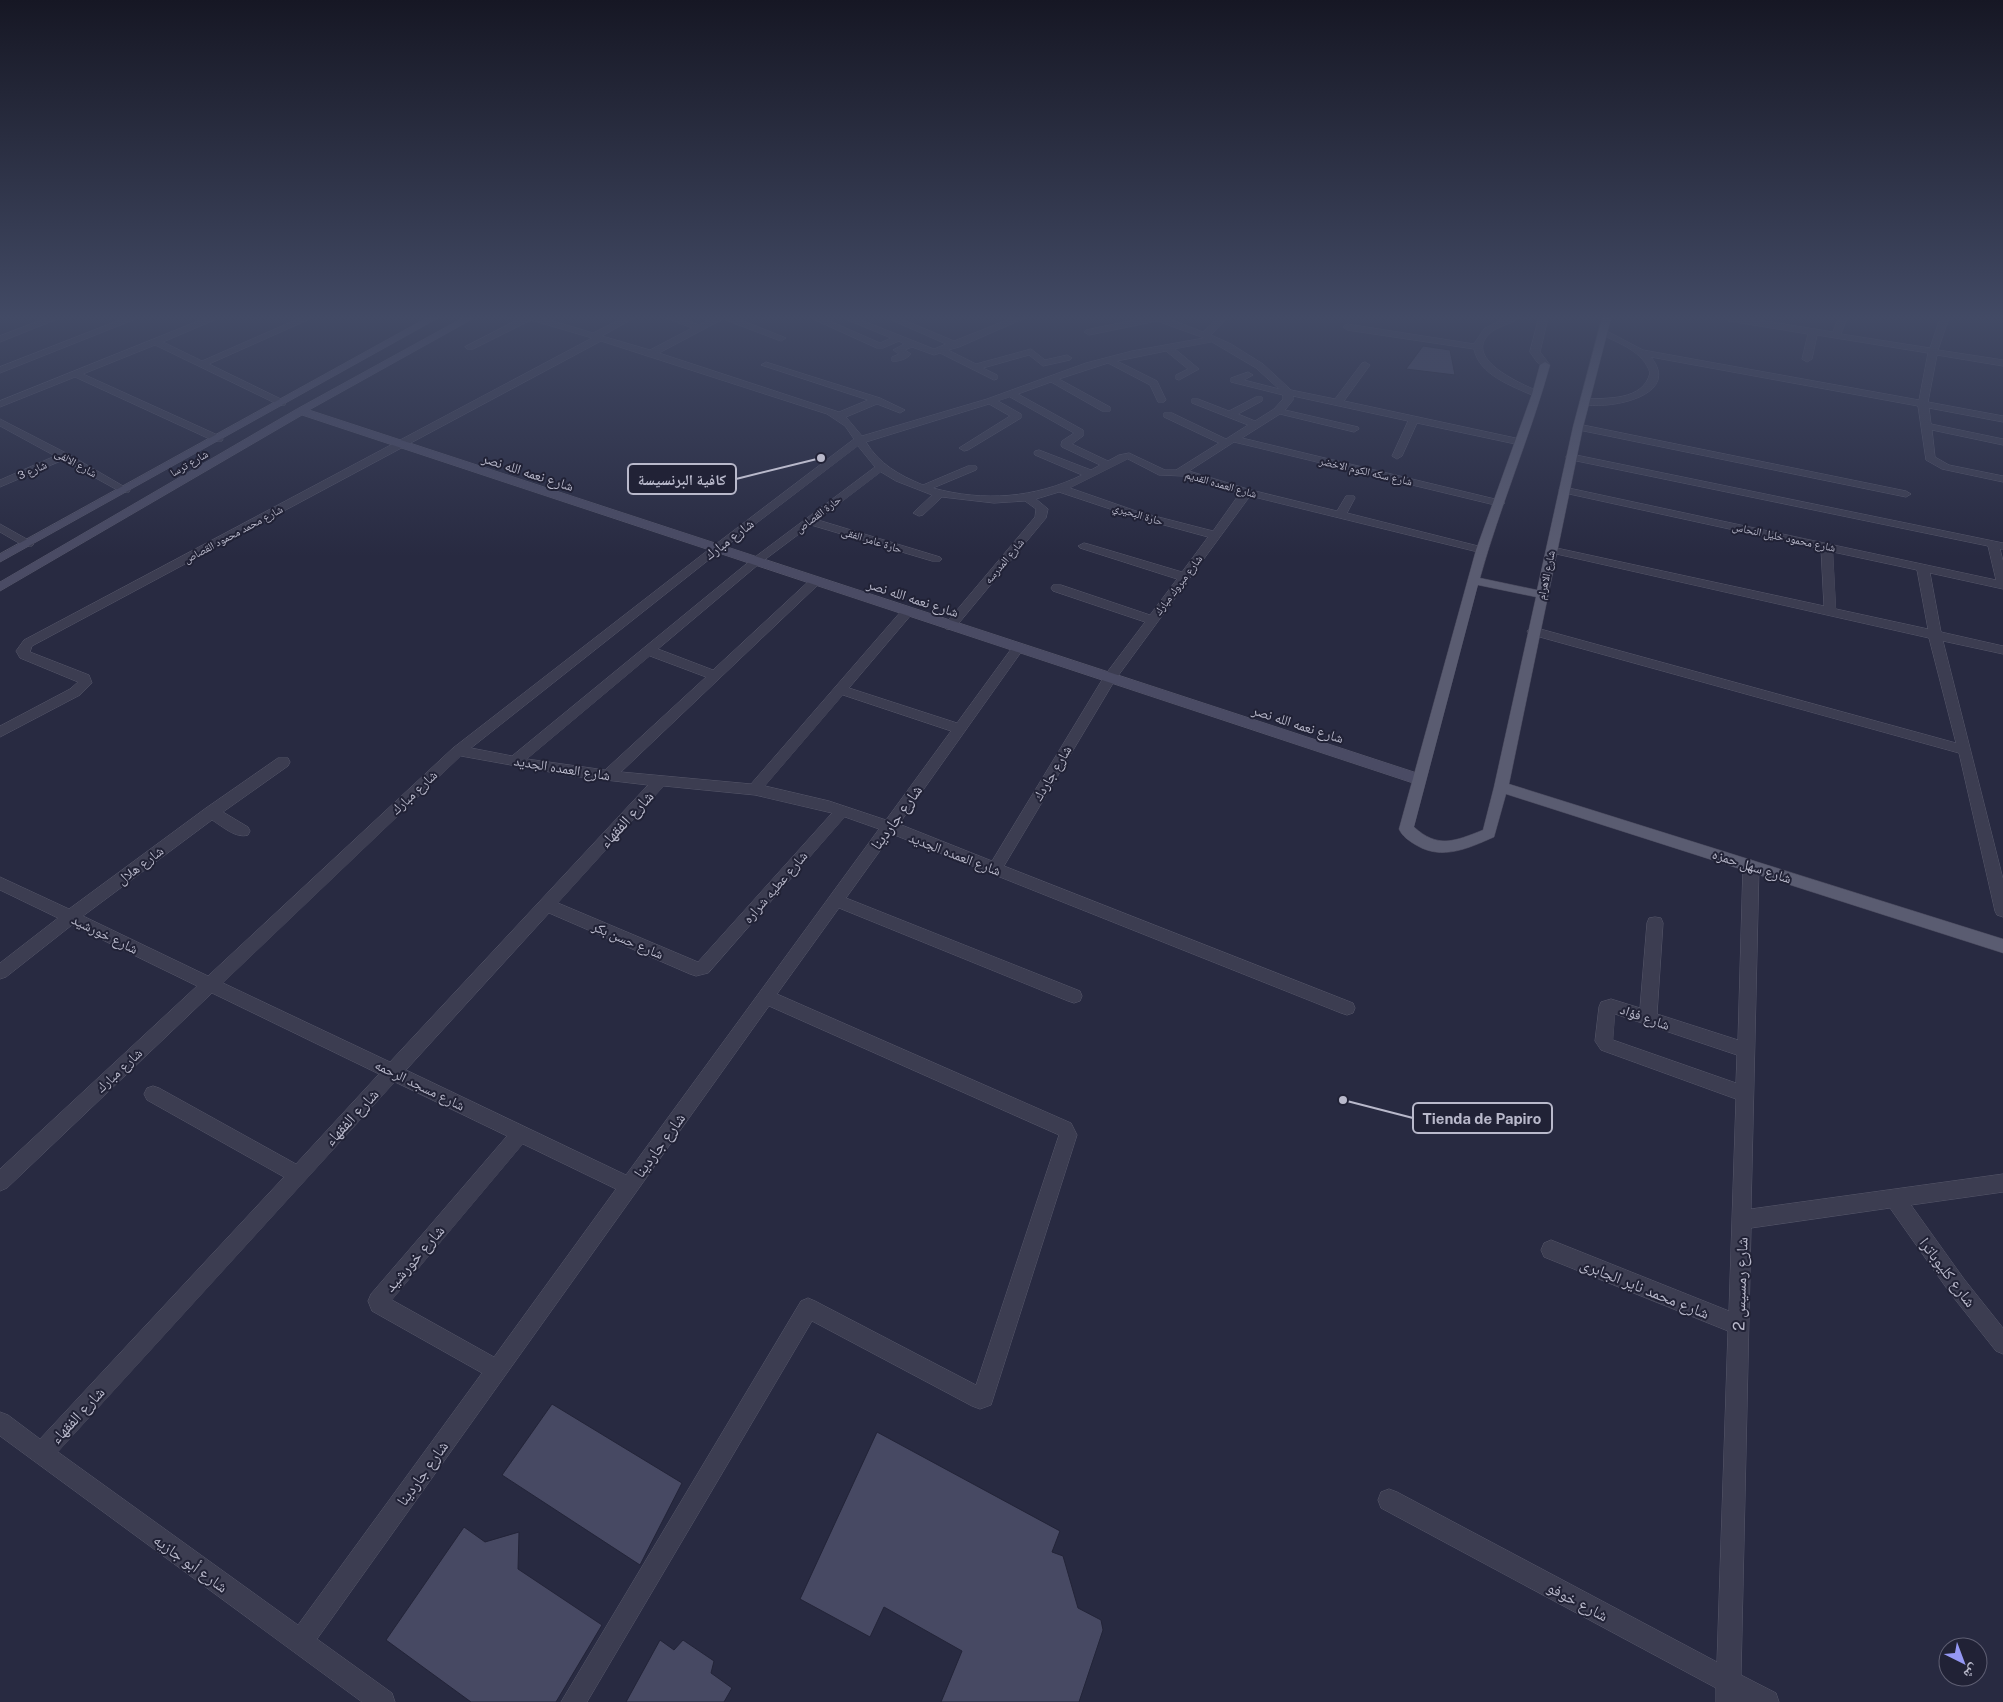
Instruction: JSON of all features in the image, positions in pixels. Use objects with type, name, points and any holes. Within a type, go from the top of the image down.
[{"type":"main road","points":[[1418,779],[1482,550],[1536,397]]},
{"type":"main road","name":"شارع الاهرام","points":[[1418,779],[1406,829],[1423,842],[1446,848],[1457,847],[1489,833],[1501,787],[1533,631],[1585,397]]},
{"type":"main road","points":[[1473,580],[1542,595]]},
{"type":"main road","name":"شارع سهل حمزه","points":[[1501,787],[2003,946]]},
{"type":"street","points":[[0,404],[16,397]]},
{"type":"street","points":[[127,397],[218,439]]},
{"type":"street","points":[[269,397],[282,404]]},
{"type":"street","name":"شارع ترسا","points":[[0,559],[294,397]]},
{"type":"street","name":"شارع ترسا","points":[[0,587],[326,397]]},
{"type":"street","name":"شارع محمد محمود القصاص","points":[[0,732],[80,690],[85,683],[84,678],[25,655],[22,651],[28,643],[486,397]]},
{"type":"street","name":"شارع العمده القديم","points":[[784,397],[839,416],[850,425],[871,459],[881,467],[900,479],[940,493],[983,500],[1028,498],[1061,489],[1129,456],[1163,473],[1178,473],[1482,550]]},
{"type":"street","points":[[869,397],[900,410]]},
{"type":"street","points":[[860,440],[1000,397]]},
{"type":"street","points":[[1016,397],[1079,432],[1066,445],[1108,465]]},
{"type":"street","points":[[1085,397],[1106,409]]},
{"type":"street","points":[[1178,473],[1278,411],[1288,397]]},
{"type":"street","points":[[1313,397],[1520,442]]},
{"type":"street","points":[[1338,402],[1341,397]]},
{"type":"street","points":[[1584,402],[1630,397]]},
{"type":"street","points":[[1887,397],[2003,419]]},
{"type":"street","points":[[1924,397],[1923,404],[1925,426],[1930,458],[1946,467],[2003,479]]},
{"type":"street","points":[[1231,414],[1259,399]]},
{"type":"street","points":[[839,416],[877,400]]},
{"type":"street","points":[[1195,400],[1256,426]]},
{"type":"street","points":[[964,448],[1017,416],[990,401]]},
{"type":"street","name":"شارع نعمه الله نصر","points":[[301,411],[399,445],[1418,779]]},
{"type":"street","points":[[1278,411],[1354,429]]},
{"type":"street","name":"شارع سكه الكوم الاخضر","points":[[1168,415],[1230,441],[1498,503]]},
{"type":"street","points":[[1397,456],[1414,418]]},
{"type":"street","name":"شارع الالفى","points":[[0,422],[125,490]]},
{"type":"street","points":[[1925,426],[2003,442]]},
{"type":"street","points":[[1578,427],[1906,494]]},
{"type":"street","name":"شارع مبارك","points":[[0,1182],[458,750],[716,549],[860,440]]},
{"type":"street","points":[[1039,453],[1090,474]]},
{"type":"street","name":"شارع 3","points":[[0,484],[64,456]]},
{"type":"street","points":[[1572,457],[1998,545],[2003,585]]},
{"type":"street","name":"حارة القصاص","points":[[514,762],[755,562],[881,467]]},
{"type":"street","points":[[924,488],[972,468]]},
{"type":"street","name":"حارة البحيري","points":[[1061,489],[1135,514],[1215,535]]},
{"type":"street","name":"شارع محمود خليل النحاس","points":[[1564,490],[2003,585]]},
{"type":"street","name":"شارع مبروك مبارك","points":[[1110,678],[1247,492]]},
{"type":"street","points":[[919,514],[940,493]]},
{"type":"street","name":"شارع المدرسه","points":[[950,626],[1040,518],[1042,509],[1028,498]]},
{"type":"street","points":[[1340,515],[1350,498]]},
{"type":"street","name":"حارة عامر الفقى","points":[[809,521],[936,559]]},
{"type":"street","points":[[0,527],[28,544]]},
{"type":"street","points":[[1084,546],[1184,577]]},
{"type":"street","points":[[1827,547],[1830,611]]},
{"type":"street","points":[[1552,550],[2003,650]]},
{"type":"street","points":[[1923,568],[1934,635],[1965,750],[2003,911]]},
{"type":"street","points":[[0,582],[20,576]]},
{"type":"street","points":[[608,776],[815,582]]},
{"type":"street","points":[[1057,588],[1153,620]]},
{"type":"street","points":[[754,790],[907,612]]},
{"type":"street","points":[[1533,631],[1965,750]]},
{"type":"street","name":"شارع جاردينا","points":[[300,1642],[1018,648]]},
{"type":"street","points":[[647,650],[715,676]]},
{"type":"street","name":"شارع جاردك","points":[[995,869],[1110,678]]},
{"type":"street","points":[[840,690],[960,729]]},
{"type":"street","name":"شارع العمده الجديد","points":[[458,750],[514,762],[608,776],[754,790],[842,811],[995,869],[1347,1008]]},
{"type":"street","name":"شارع هلال","points":[[0,972],[70,917],[211,812],[283,762]]},
{"type":"street","name":"شارع الفقهاء","points":[[41,1454],[661,780]]},
{"type":"street","name":"شارع عطيه شراره","points":[[709,962],[842,811]]},
{"type":"street","points":[[211,812],[243,830]]},
{"type":"street","name":"شارع رمسيس 2","points":[[1728,1692],[1751,866]]},
{"type":"street","name":"شارع خورشيد","points":[[0,884],[210,984]]},
{"type":"street","points":[[836,900],[1074,996]]},
{"type":"street","name":"شارع حسن بكر","points":[[547,905],[696,969],[705,967],[709,962]]},
{"type":"street","points":[[1648,1018],[1655,923]]},
{"type":"street","name":"شارع مسجد الرحمه","points":[[210,984],[629,1186]]},
{"type":"street","points":[[573,1702],[808,1308],[980,1398],[983,1397],[1068,1135],[1065,1128],[766,998]]},
{"type":"street","name":"شارع فؤاد","points":[[1745,1094],[1604,1043],[1609,1005],[1746,1050]]},
{"type":"street","points":[[153,1094],[298,1175]]},
{"type":"street","name":"شارع خورشيد","points":[[497,1370],[379,1304],[378,1301],[520,1134]]},
{"type":"street","points":[[1742,1220],[2003,1183]]},
{"type":"street","name":"شارع كليوباترا","points":[[1894,1198],[1957,1286],[2003,1344]]},
{"type":"street","name":"شارع محمد ناير الجابرى","points":[[1552,1250],[1738,1325]]},
{"type":"street","name":"شارع أبو جازيه","points":[[0,1423],[383,1702]]},
{"type":"street","name":"شارع خوفو","points":[[1389,1500],[1728,1692],[1767,1702]]},
{"type":"building","points":[[552,1404],[682,1483],[640,1565],[502,1475]]},
{"type":"building","points":[[877,1432],[1060,1531],[1052,1552],[1063,1556],[1078,1608],[1101,1620],[1103,1630],[1079,1702],[941,1702],[962,1651],[884,1607],[870,1637],[800,1599]]},
{"type":"building","points":[[464,1527],[485,1542],[519,1532],[518,1569],[602,1625],[556,1702],[471,1702],[386,1640]]},
{"type":"building","points":[[660,1640],[674,1650],[683,1640],[714,1661],[711,1673],[732,1688],[724,1702],[626,1702]]},
{"type":"place","name":"كافية البرنسيسة","points":[[821,458]]},
{"type":"place","name":"Tienda de Papiro","points":[[1343,1100]]}]
